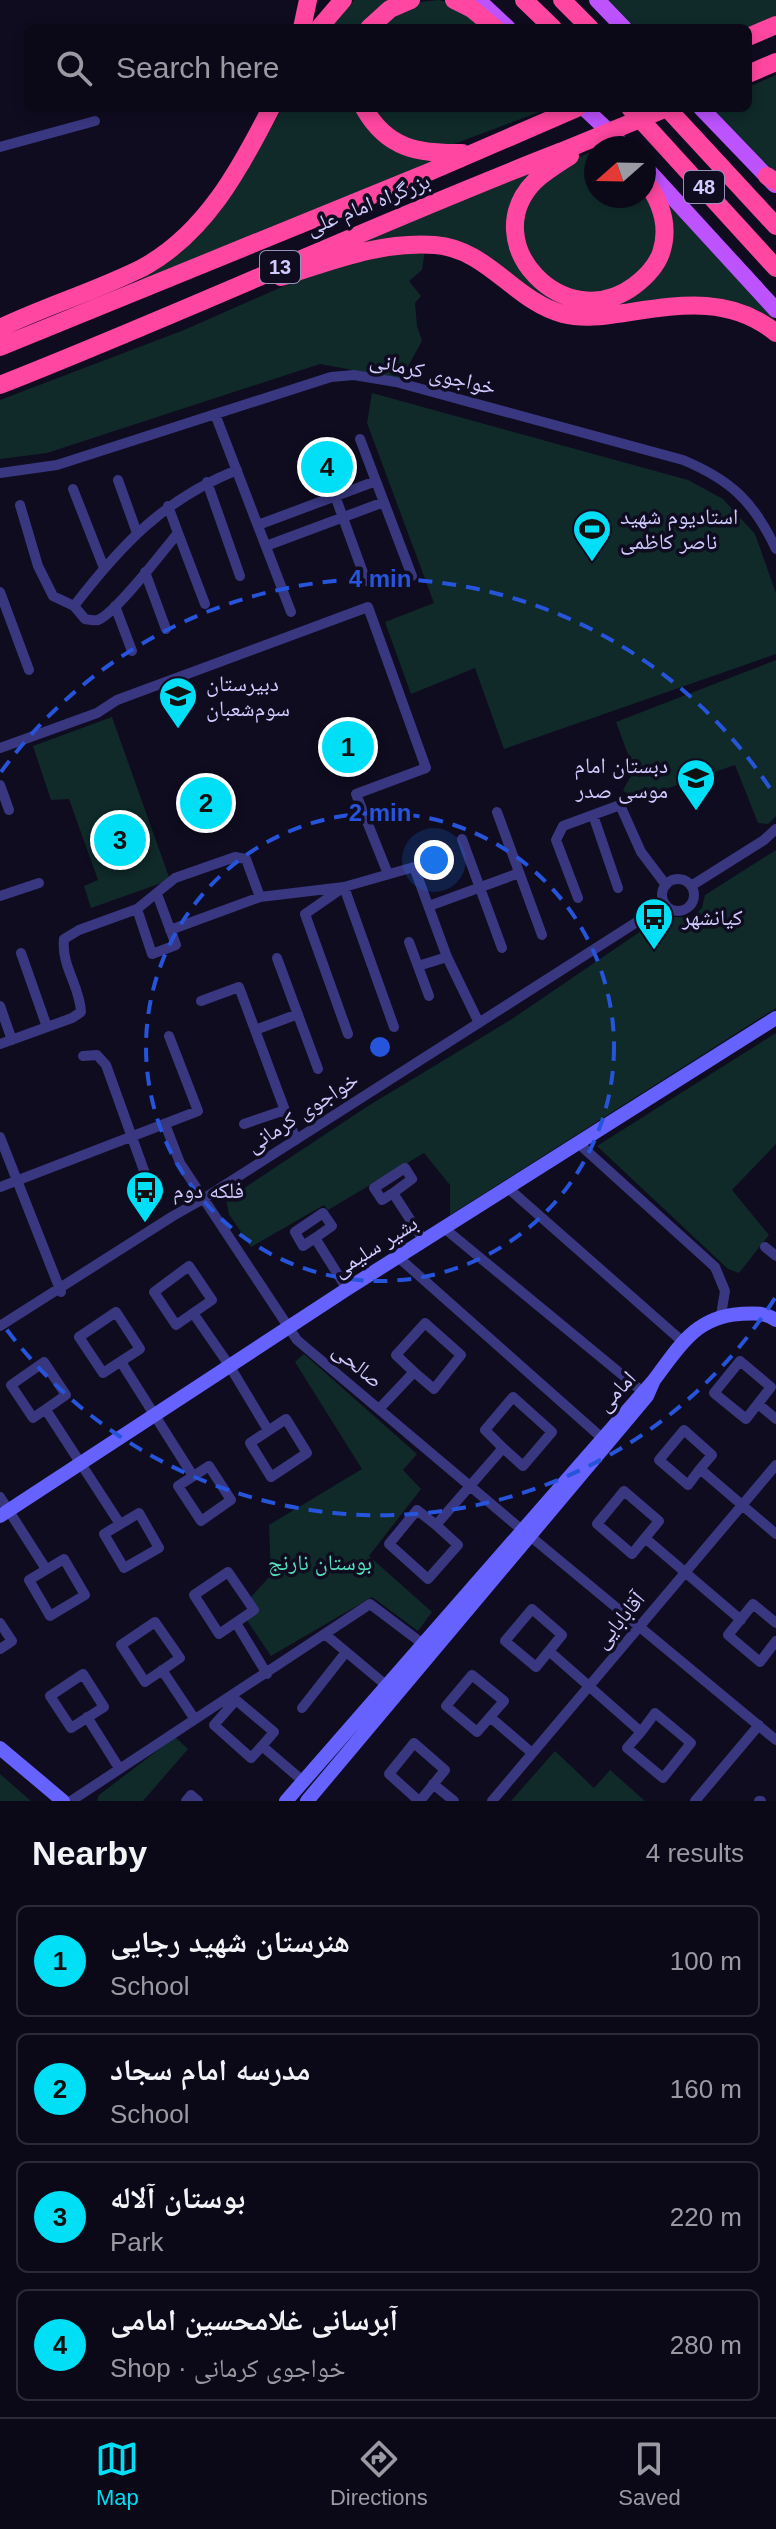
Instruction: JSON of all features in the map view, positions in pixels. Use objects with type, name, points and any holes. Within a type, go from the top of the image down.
[{"type":"highway","points":[[303,24],[308,0]]},
{"type":"highway","points":[[322,24],[343,0]]},
{"type":"highway","points":[[373,24],[390,9],[411,0]]},
{"type":"highway","points":[[454,0],[472,9],[490,24]]},
{"type":"highway","points":[[524,0],[549,24]]},
{"type":"highway","points":[[562,0],[586,24]]},
{"type":"highway","points":[[752,35],[776,25]]},
{"type":"highway","points":[[752,72],[773,64]]},
{"type":"highway","points":[[0,328],[143,267],[181,240],[212,208],[231,182],[269,112]]},
{"type":"highway","points":[[367,112],[380,129],[407,147],[423,153],[468,153]]},
{"type":"highway","name":"بزرگراه امام علی","points":[[0,347],[568,112]]},
{"type":"highway","name":"48","points":[[634,112],[776,268]]},
{"type":"highway","name":"بزرگراه امام علی","points":[[601,136],[658,112]]},
{"type":"highway","name":"48","points":[[671,112],[776,226]]},
{"type":"highway","name":"بزرگراه امام علی","points":[[0,385],[209,300],[312,252],[584,143]]},
{"type":"highway","points":[[584,147],[534,182],[521,202],[515,224],[518,247],[528,267],[540,281],[562,295],[594,301],[619,295],[646,276],[659,258],[665,231],[661,207],[656,199]]},
{"type":"highway","points":[[209,300],[358,252],[429,245],[456,249],[476,257],[525,294],[563,314],[593,317],[680,305],[714,305],[740,312],[776,333]]},
{"type":"main road","points":[[478,0],[504,24]]},
{"type":"main road","points":[[597,0],[620,24]]},
{"type":"main road","points":[[588,112],[613,136]]},
{"type":"main road","points":[[705,112],[773,181]]},
{"type":"main road","points":[[656,179],[776,310]]},
{"type":"main road","name":"بشیر سلیمی","points":[[4,1513],[347,1289],[776,1018]]},
{"type":"main road","points":[[654,1380],[698,1327],[721,1315],[765,1312],[776,1320]]},
{"type":"main road","name":"امامی","points":[[307,1801],[602,1438],[654,1380]]},
{"type":"main road","name":"امامی","points":[[286,1801],[647,1396],[654,1380]]},
{"type":"main road","points":[[0,1748],[63,1801]]},
{"type":"street","points":[[0,147],[95,121]]},
{"type":"street","name":"خواجوی کرمانی","points":[[0,473],[57,465],[331,377],[354,375],[396,382],[683,460],[713,473],[741,494],[764,522],[776,549]]},
{"type":"street","points":[[215,414],[291,612]]},
{"type":"street","points":[[360,439],[412,576]]},
{"type":"street","points":[[318,449],[366,581]]},
{"type":"street","points":[[74,606],[104,568],[168,506],[207,482],[237,470]]},
{"type":"street","points":[[118,480],[137,533]]},
{"type":"street","points":[[258,525],[376,481]]},
{"type":"street","points":[[207,482],[240,576]]},
{"type":"street","points":[[73,489],[104,568]]},
{"type":"street","points":[[266,546],[384,502]]},
{"type":"street","points":[[20,505],[38,566],[53,596],[74,606],[85,619],[94,621],[115,606],[178,533]]},
{"type":"street","points":[[168,506],[205,604]]},
{"type":"street","points":[[145,572],[166,629]]},
{"type":"street","points":[[0,592],[29,670]]},
{"type":"street","points":[[115,606],[132,651]]},
{"type":"street","points":[[0,748],[97,713],[117,700],[368,607],[426,768],[356,794],[388,874]]},
{"type":"street","points":[[0,785],[9,810]]},
{"type":"street","points":[[578,898],[556,840],[563,826],[620,805],[641,852],[666,885]]},
{"type":"street","points":[[497,812],[542,935]]},
{"type":"street","points":[[593,815],[618,888]]},
{"type":"street","points":[[691,886],[764,840],[776,829]]},
{"type":"street","points":[[462,839],[502,948]]},
{"type":"street","points":[[0,1044],[81,1012],[81,1000],[62,956],[64,939],[79,930],[137,909],[175,878],[235,857],[246,859],[260,897]]},
{"type":"street","points":[[170,930],[260,897],[344,887],[414,867],[447,957],[479,1023]]},
{"type":"street","points":[[429,906],[519,873]]},
{"type":"street","points":[[679,879],[691,886],[694,895],[687,908],[678,911],[665,904],[662,894],[666,885],[679,879]]},
{"type":"street","points":[[0,896],[39,883]]},
{"type":"street","points":[[344,887],[394,1027]]},
{"type":"street","points":[[344,887],[305,914],[348,1034]]},
{"type":"street","points":[[137,909],[152,954],[176,945],[157,894]]},
{"type":"street","name":"خواجوی کرمانی","points":[[0,1326],[176,1220],[203,1199],[665,904]]},
{"type":"street","points":[[409,942],[429,996]]},
{"type":"street","points":[[21,953],[47,1027]]},
{"type":"street","points":[[418,966],[447,957]]},
{"type":"street","points":[[277,958],[318,1069]]},
{"type":"street","points":[[201,1001],[239,987],[296,1140]]},
{"type":"street","points":[[0,1006],[12,1040]]},
{"type":"street","points":[[255,1030],[298,1014]]},
{"type":"street","points":[[0,1187],[198,1111],[169,1036]]},
{"type":"street","points":[[83,1056],[97,1055],[106,1065],[147,1179]]},
{"type":"street","points":[[244,1124],[285,1110]]},
{"type":"street","name":"صالحی","points":[[165,1124],[180,1163],[297,1340],[775,1738]]},
{"type":"street","points":[[0,1137],[60,1291]]},
{"type":"street","points":[[578,1143],[715,1267],[725,1291],[721,1315]]},
{"type":"street","points":[[508,1188],[683,1342]]},
{"type":"street","points":[[393,1193],[424,1241]]},
{"type":"street","points":[[444,1228],[643,1392]]},
{"type":"street","points":[[315,1238],[347,1289]]},
{"type":"street","points":[[765,1247],[776,1256]]},
{"type":"street","points":[[398,1257],[602,1438]]},
{"type":"street","points":[[189,1266],[212,1300],[193,1313],[176,1325],[154,1292],[189,1266]]},
{"type":"street","name":"خواجوی کرمانی","points":[[0,1334],[60,1291]]},
{"type":"street","points":[[116,1312],[140,1349],[121,1362],[103,1373],[79,1337],[116,1312]]},
{"type":"street","points":[[193,1313],[268,1430]]},
{"type":"street","points":[[425,1323],[461,1355],[434,1389],[414,1372],[396,1355],[425,1323]]},
{"type":"street","points":[[740,1361],[771,1387],[758,1404],[746,1419],[714,1393],[740,1361]]},
{"type":"street","points":[[44,1362],[66,1395],[46,1410],[33,1418],[11,1385],[44,1362]]},
{"type":"street","points":[[121,1362],[193,1476]]},
{"type":"street","points":[[379,1409],[414,1372]]},
{"type":"street","points":[[513,1397],[552,1432],[523,1466],[503,1448],[485,1430],[513,1397]]},
{"type":"street","points":[[758,1404],[776,1419]]},
{"type":"street","points":[[46,1410],[120,1524]]},
{"type":"street","points":[[286,1419],[307,1453],[271,1477],[250,1443],[268,1430],[286,1419]]},
{"type":"street","points":[[684,1430],[712,1455],[700,1469],[688,1485],[659,1460],[684,1430]]},
{"type":"street","points":[[436,1525],[503,1448]]},
{"type":"street","name":"آقابابایی","points":[[492,1801],[776,1465]]},
{"type":"street","points":[[209,1466],[231,1500],[201,1521],[178,1486],[193,1476],[209,1466]]},
{"type":"street","points":[[700,1469],[776,1534]]},
{"type":"street","points":[[624,1491],[659,1521],[645,1538],[632,1554],[597,1524],[624,1491]]},
{"type":"street","points":[[0,1497],[4,1513],[46,1569]]},
{"type":"street","points":[[417,1510],[436,1525],[458,1545],[428,1579],[389,1544],[417,1510]]},
{"type":"street","points":[[139,1513],[159,1548],[124,1568],[104,1534],[120,1524],[139,1513]]},
{"type":"street","points":[[645,1538],[741,1620]]},
{"type":"street","points":[[64,1559],[85,1595],[50,1616],[29,1580],[46,1569],[64,1559]]},
{"type":"street","points":[[228,1572],[254,1610],[236,1623],[219,1634],[194,1595],[228,1572]]},
{"type":"street","points":[[71,1801],[370,1604],[423,1644]]},
{"type":"street","points":[[776,1623],[753,1604],[728,1635],[760,1662],[776,1641]]},
{"type":"street","points":[[532,1609],[562,1635],[549,1651],[536,1667],[505,1641],[532,1609]]},
{"type":"street","points":[[155,1622],[180,1658],[162,1670],[145,1682],[121,1645],[155,1622]]},
{"type":"street","points":[[0,1623],[12,1641],[0,1649]]},
{"type":"street","points":[[236,1623],[267,1674]]},
{"type":"street","points":[[326,1635],[387,1686]]},
{"type":"street","points":[[549,1651],[641,1732]]},
{"type":"street","points":[[302,1708],[346,1652]]},
{"type":"street","points":[[162,1670],[194,1718]]},
{"type":"street","points":[[83,1674],[104,1707],[87,1717],[71,1728],[50,1696],[83,1674]]},
{"type":"street","points":[[472,1675],[504,1701],[490,1717],[477,1732],[446,1706],[472,1675]]},
{"type":"street","points":[[236,1700],[274,1732],[262,1746],[251,1758],[214,1725],[236,1700]]},
{"type":"street","points":[[655,1713],[691,1743],[663,1778],[627,1748],[641,1732],[655,1713]]},
{"type":"street","points":[[87,1717],[119,1768]]},
{"type":"street","points":[[490,1717],[532,1753]]},
{"type":"street","points":[[695,1801],[759,1725]]},
{"type":"street","points":[[414,1743],[445,1770],[433,1784],[420,1801],[389,1774],[414,1743]]},
{"type":"street","points":[[262,1746],[303,1781]]},
{"type":"street","points":[[433,1784],[454,1801]]},
{"type":"street","points":[[186,1801],[191,1795],[198,1801]]},
{"type":"green space","points":[[354,0],[399,0],[370,24],[333,24]]},
{"type":"green space","points":[[438,0],[457,4],[486,24],[381,24],[413,3]]},
{"type":"green space","points":[[603,0],[776,0],[776,17],[752,26],[627,24]]},
{"type":"green space","points":[[776,75],[776,175],[712,112],[752,112],[752,85]]},
{"type":"green space","points":[[281,112],[360,112],[442,159],[141,281],[139,275],[188,243],[218,214]]},
{"type":"green space","points":[[372,112],[539,112],[446,147],[404,142]]},
{"type":"green space","points":[[584,155],[584,208],[652,208],[661,234],[645,273],[597,297],[547,283],[520,236],[528,198],[572,160]]},
{"type":"green space","points":[[543,166],[530,182],[516,250],[580,304],[656,271],[658,193],[752,291],[776,325],[756,312],[566,308],[533,292],[468,247],[316,259]]},
{"type":"green space","points":[[425,250],[422,270],[409,281],[421,296],[415,303],[422,341],[401,379],[320,364],[47,453],[0,459],[0,400],[184,330],[334,264]]},
{"type":"green space","name":"استادیوم شهید ناصر کاظمی","points":[[372,393],[688,480],[723,499],[755,534],[776,593],[776,654],[504,749],[475,668],[411,694],[385,622],[434,603],[367,423]]},
{"type":"green space","points":[[776,660],[776,816],[768,824],[758,823],[735,765],[634,800],[623,790],[634,771],[616,722]]},
{"type":"green space","points":[[112,717],[170,880],[91,908],[84,886],[98,880],[69,799],[51,800],[33,746]]},
{"type":"green space","points":[[776,850],[776,1008],[450,1215],[450,1185],[424,1153],[328,1210],[324,1205],[251,1247],[229,1214],[226,1200],[368,1106],[512,1019],[663,916],[691,918],[702,908],[705,895]]},
{"type":"green space","points":[[776,1033],[776,1144],[732,1190],[769,1235],[739,1273],[728,1269],[597,1146]]},
{"type":"green space","name":"بوستان نارنج","points":[[304,1354],[417,1454],[403,1470],[421,1489],[369,1556],[432,1612],[418,1631],[372,1597],[271,1656],[246,1619],[258,1610],[251,1597],[271,1575],[269,1525],[362,1469],[295,1362]]},
{"type":"green space","points":[[175,1737],[188,1749],[143,1801],[97,1801],[99,1795]]},
{"type":"green space","points":[[555,1751],[594,1788],[610,1770],[645,1801],[511,1801]]},
{"type":"green space","points":[[0,1774],[31,1801],[0,1801]]},
{"type":"place","name":"آبرسانی غلامحسین امامی","points":[[327,467]]},
{"type":"place","name":"استادیوم شهید ناصر کاظمی","points":[[592,563]]},
{"type":"place","name":"دبیرستان سوم‌شعبان","points":[[178,730]]},
{"type":"place","name":"هنرستان شهید رجایی","points":[[348,747]]},
{"type":"place","name":"مدرسه امام سجاد","points":[[206,803]]},
{"type":"place","name":"دبستان امام موسی صدر","points":[[696,812]]},
{"type":"place","name":"بوستان آلاله","points":[[120,840]]},
{"type":"place","name":"کیانشهر","points":[[654,951]]},
{"type":"place","name":"فلکه دوم","points":[[145,1224]]}]
